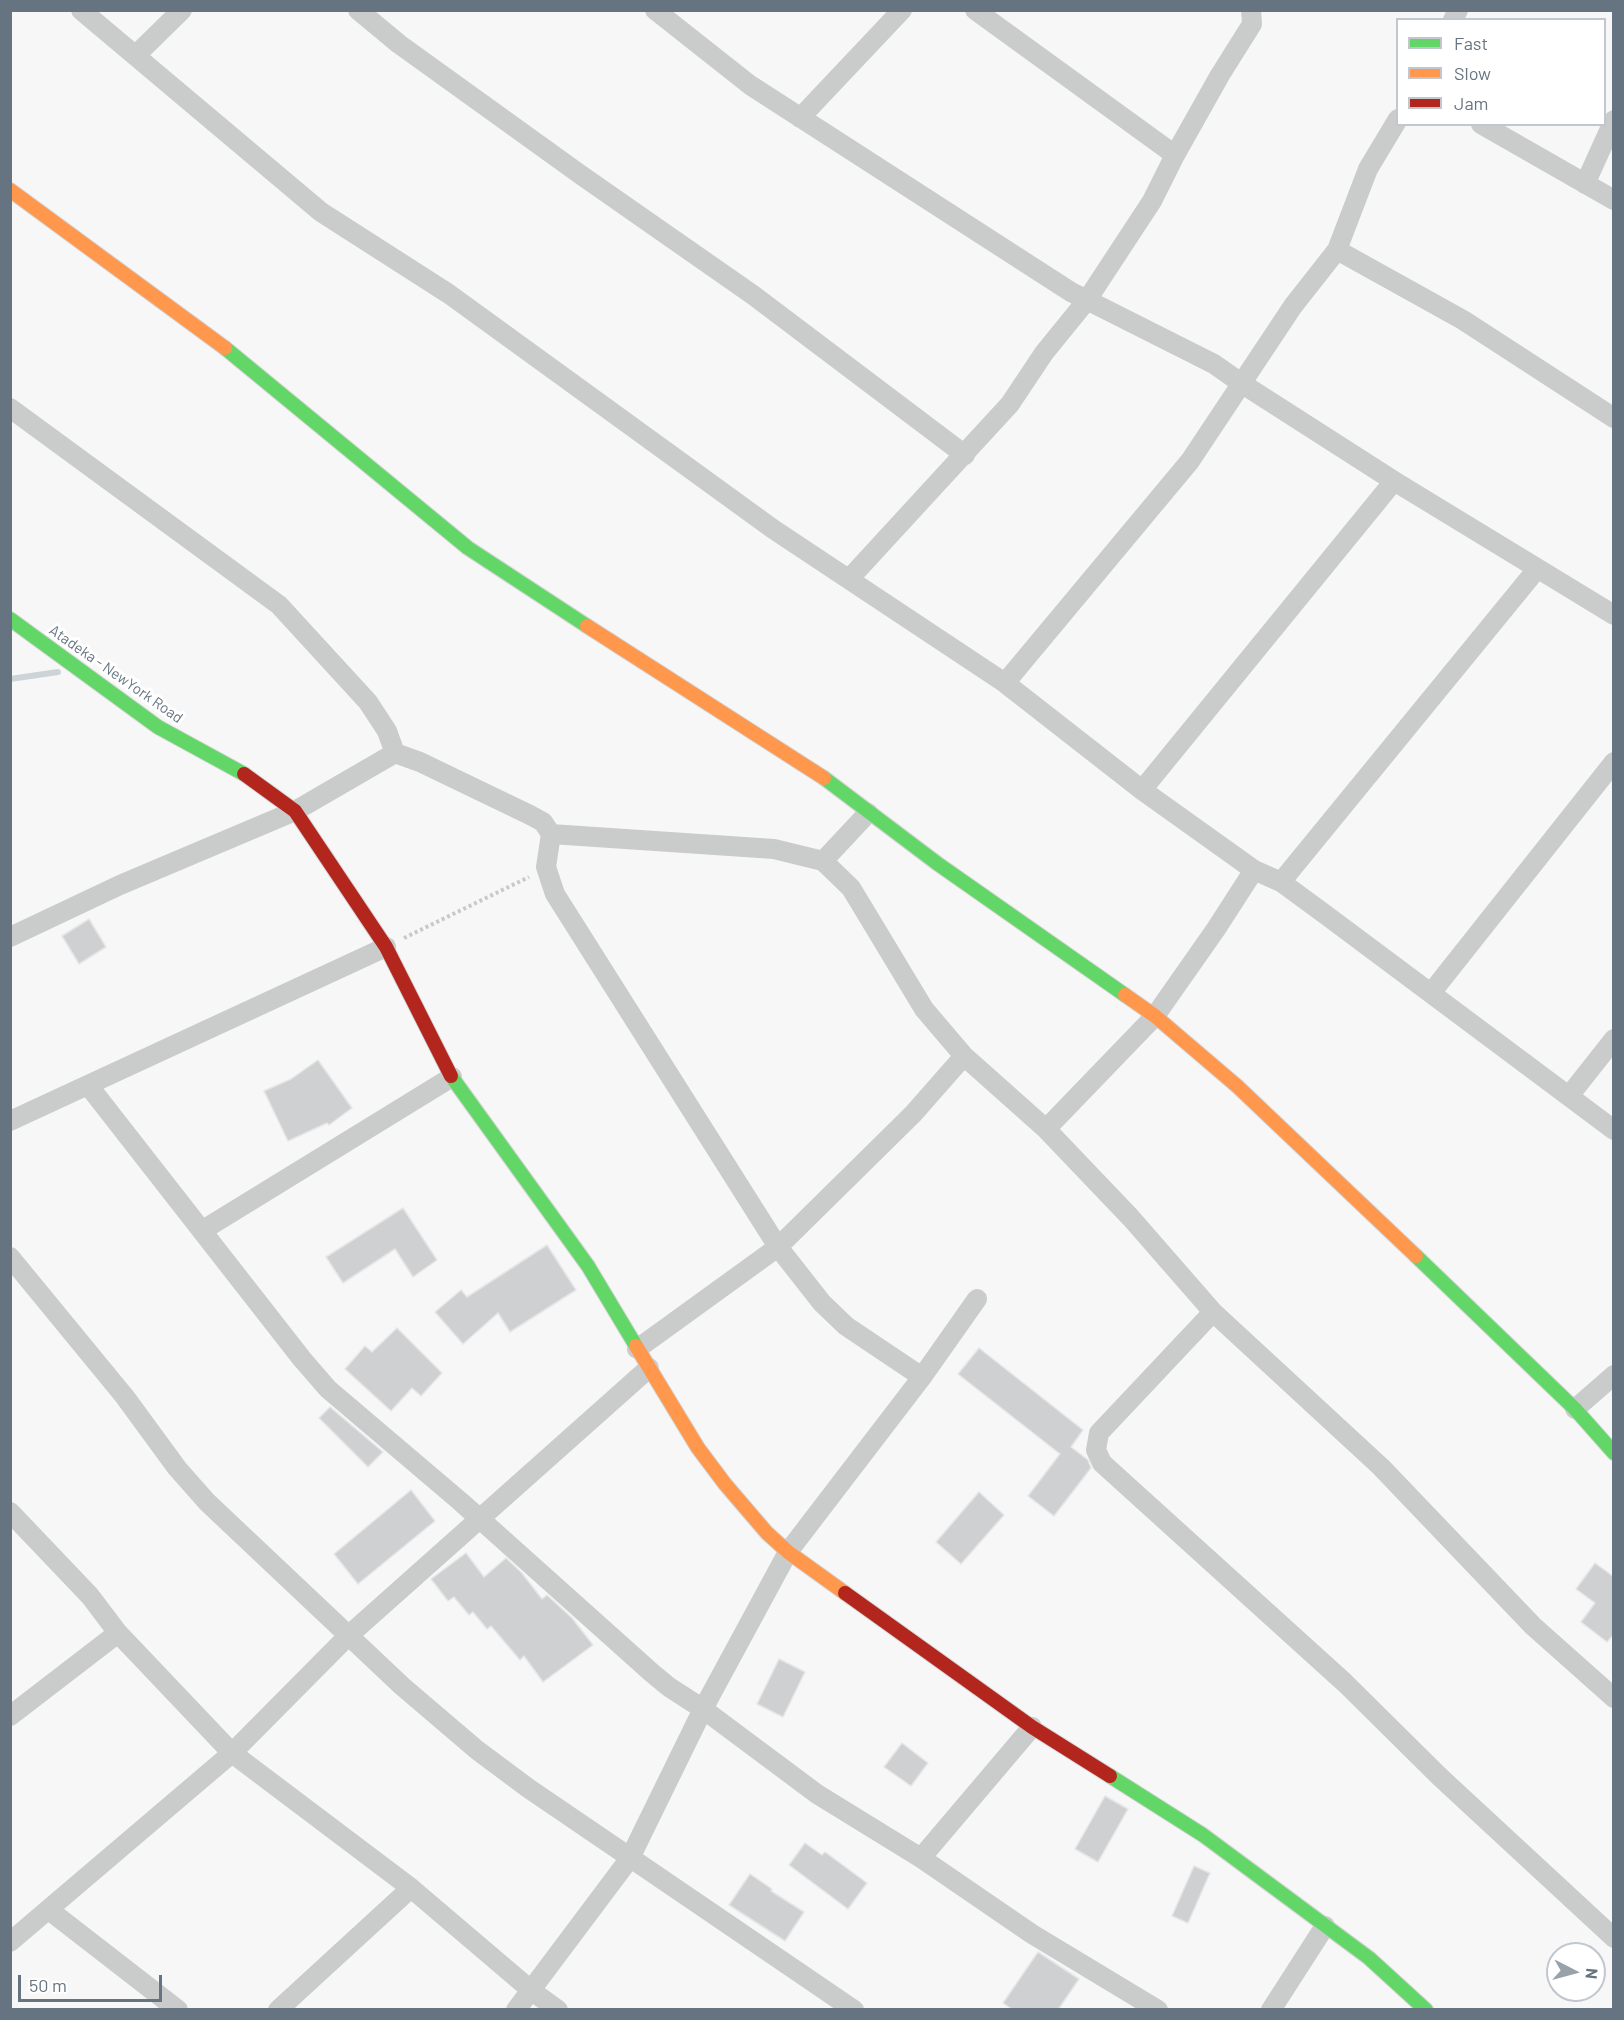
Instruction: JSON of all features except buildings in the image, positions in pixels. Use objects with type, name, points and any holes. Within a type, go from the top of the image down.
[{"type":"street","points":[[81,10],[321,212],[449,294],[773,530],[850,578],[1005,683],[1142,790],[1254,870],[1281,882],[1614,1130]]},
{"type":"street","points":[[136,54],[182,10]]},
{"type":"street","points":[[358,10],[399,44],[753,295],[964,455]]},
{"type":"street","points":[[800,118],[902,10]]},
{"type":"street","points":[[975,10],[1175,155]]},
{"type":"street","points":[[850,578],[1010,404],[1044,353],[1087,300],[1152,201],[1220,75],[1252,24],[1251,10]]},
{"type":"street","points":[[667,14],[750,85],[1071,292],[1214,364],[1394,480],[1614,615]]},
{"type":"street","points":[[1585,184],[1614,120]]},
{"type":"street","points":[[1005,683],[1190,461],[1293,306],[1337,249],[1368,169],[1396,122]]},
{"type":"street","points":[[1484,126],[1614,200]]},
{"type":"street","points":[[10,190],[235,356],[468,548],[830,782],[868,813],[1155,1016],[1237,1086],[1575,1409],[1614,1453]]},
{"type":"street","points":[[1337,249],[1463,320],[1614,418]]},
{"type":"street","points":[[10,408],[279,605],[368,702],[387,730],[395,753]]},
{"type":"street","points":[[1142,790],[1394,480]]},
{"type":"street","points":[[1281,882],[1537,569]]},
{"type":"street","name":"Atadeka - NewYork Road","points":[[10,619],[158,727],[244,774],[295,811]]},
{"type":"street","points":[[10,937],[120,885],[295,811],[395,753],[420,762],[530,815],[543,822],[551,834],[546,867],[555,894],[778,1247],[822,1303],[846,1326],[922,1377]]},
{"type":"street","points":[[1431,993],[1614,762]]},
{"type":"street","points":[[295,811],[386,947],[452,1077],[588,1266],[698,1448],[767,1533],[788,1552],[1032,1727],[1203,1835],[1369,1958],[1426,2010]]},
{"type":"street","points":[[823,861],[868,813]]},
{"type":"street","points":[[551,834],[774,849],[823,861],[851,888],[924,1009],[964,1056],[1046,1129],[1131,1218],[1213,1312],[1381,1467],[1533,1626],[1614,1698]]},
{"type":"street","points":[[1046,1129],[1155,1016],[1254,870]]},
{"type":"street","points":[[10,1120],[386,947]]},
{"type":"street","points":[[1569,1096],[1614,1039]]},
{"type":"street","points":[[637,1349],[778,1247],[913,1114],[964,1056]]},
{"type":"street","points":[[203,1230],[452,1077]]},
{"type":"street","points":[[88,1084],[302,1359],[328,1389],[669,1687],[703,1709],[818,1794],[921,1858],[1032,1934],[1158,2010]]},
{"type":"street","points":[[10,1257],[125,1397],[177,1468],[207,1503],[348,1636],[477,1750],[528,1788],[854,2010]]},
{"type":"street","points":[[516,2010],[630,1858],[703,1709],[788,1552],[922,1377],[977,1299]]},
{"type":"street","points":[[1213,1312],[1099,1433],[1096,1450],[1102,1463],[1345,1683],[1440,1777],[1613,1938]]},
{"type":"street","points":[[10,1942],[232,1753],[348,1636],[649,1368]]},
{"type":"street","points":[[1575,1409],[1614,1375]]},
{"type":"street","points":[[10,1512],[90,1596],[118,1633],[232,1753],[411,1888],[532,1991],[558,2010]]},
{"type":"street","points":[[10,1716],[118,1633]]},
{"type":"street","points":[[921,1858],[1032,1727]]},
{"type":"street","points":[[278,2010],[411,1888]]},
{"type":"street","points":[[49,1910],[178,2010]]},
{"type":"street","points":[[1271,2010],[1325,1926]]},
{"type":"path","points":[[386,947],[546,867]]},
{"type":"waterway","points":[[10,679],[58,672]]},
{"type":"traffic: fast","points":[[225,348],[468,548],[587,626]]},
{"type":"traffic: fast","points":[[10,619],[158,727],[244,774]]},
{"type":"traffic: fast","points":[[824,778],[938,864],[1125,995]]},
{"type":"traffic: fast","points":[[451,1076],[588,1266],[636,1346]]},
{"type":"traffic: fast","points":[[1416,1256],[1575,1409],[1614,1453]]},
{"type":"traffic: fast","points":[[1110,1776],[1203,1835],[1369,1958],[1426,2010]]},
{"type":"traffic: slow","points":[[10,190],[225,348]]},
{"type":"traffic: slow","points":[[587,626],[824,778]]},
{"type":"traffic: slow","points":[[1125,995],[1155,1016],[1237,1086],[1416,1256]]},
{"type":"traffic: slow","points":[[636,1346],[698,1448],[725,1484],[767,1533],[788,1552],[845,1593]]},
{"type":"traffic: jam","points":[[244,774],[295,811],[386,947],[451,1076]]},
{"type":"traffic: jam","points":[[845,1593],[1032,1727],[1110,1776]]}]
